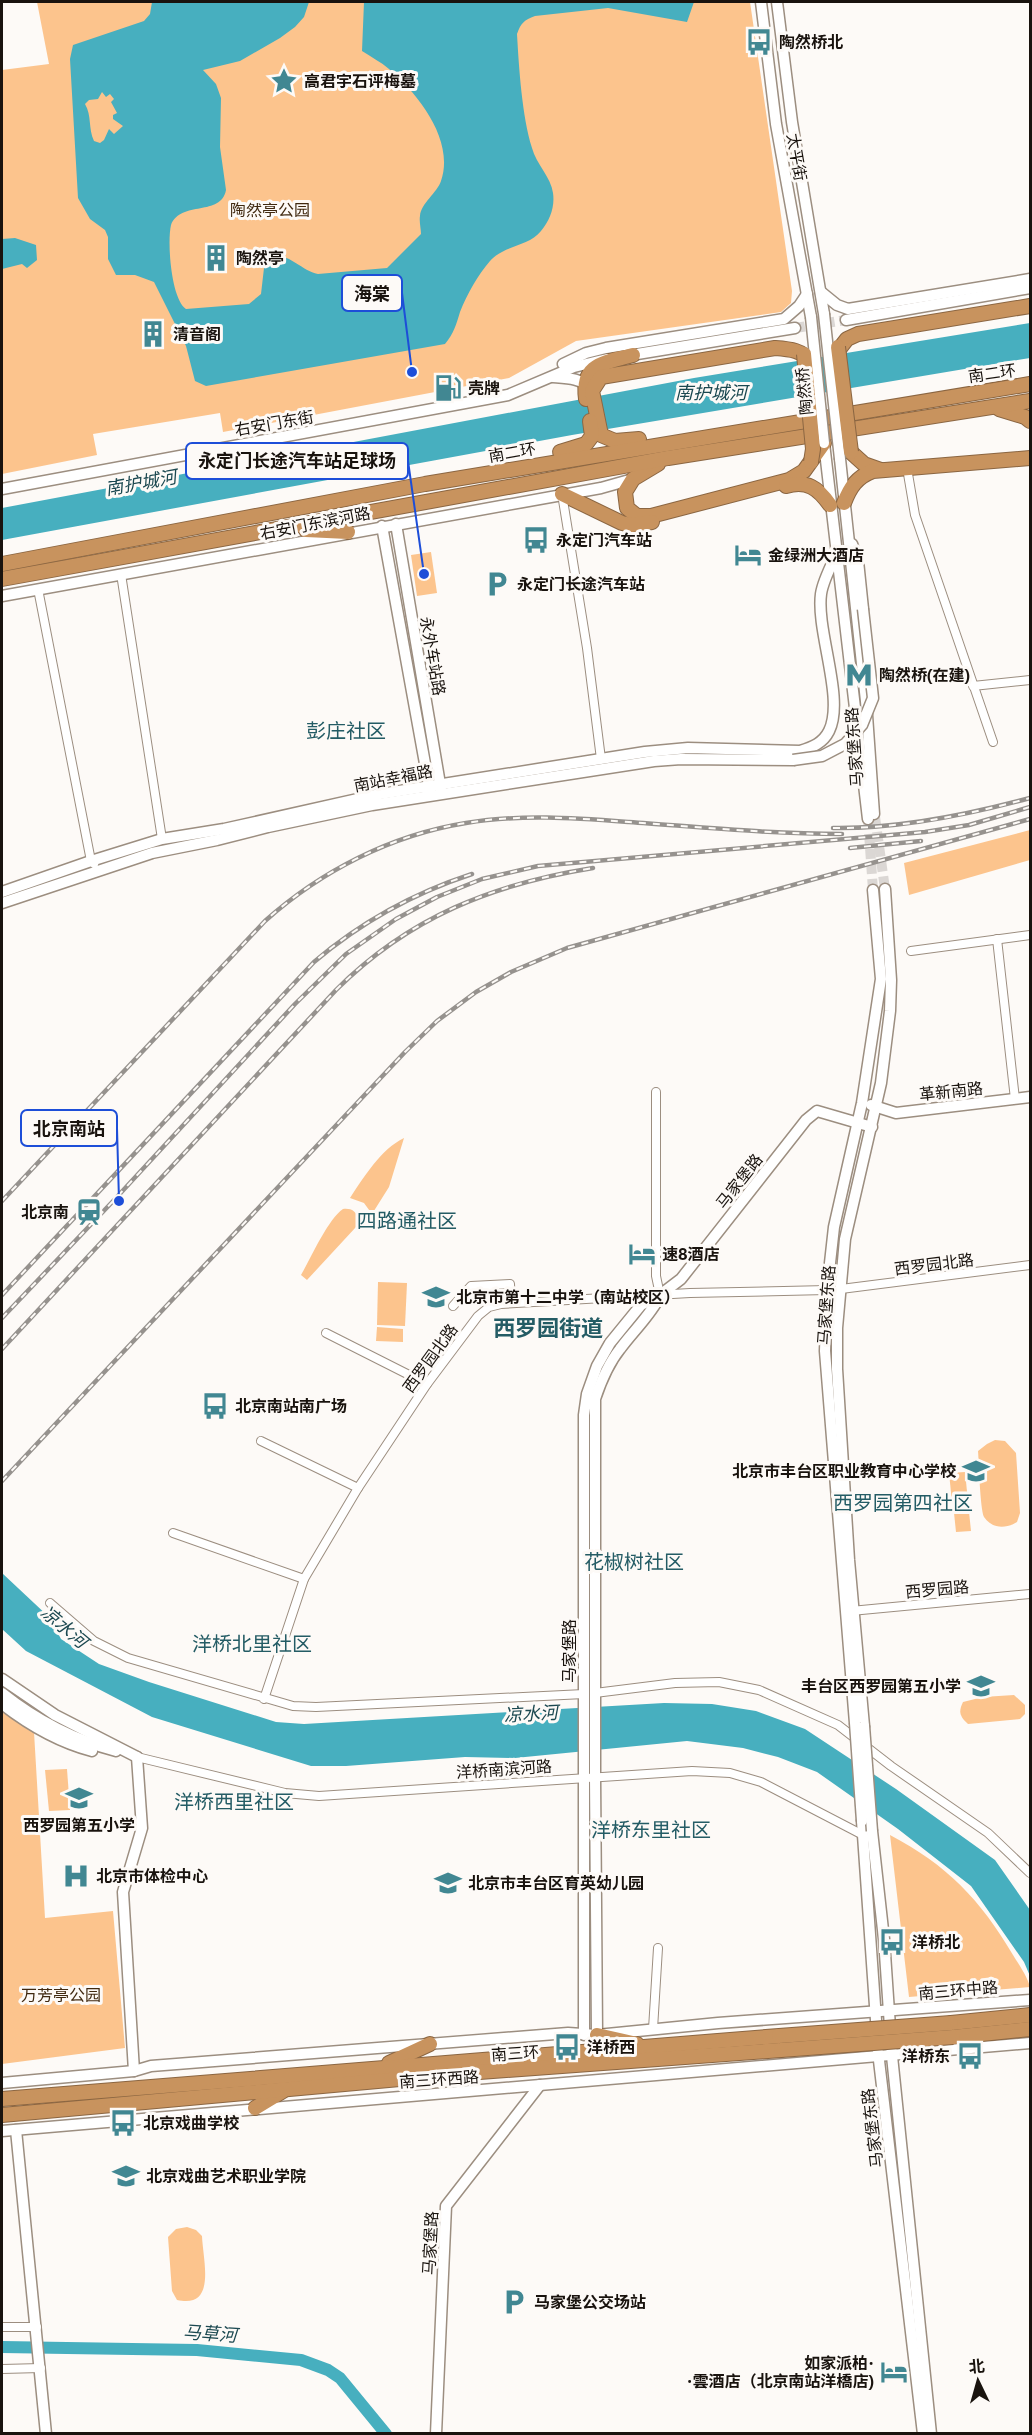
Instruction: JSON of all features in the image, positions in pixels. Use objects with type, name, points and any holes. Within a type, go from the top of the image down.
[{"type":"highway","points":[[830,362],[838,347],[847,339],[858,334],[1030,306]]},
{"type":"highway","points":[[838,347],[845,456]]},
{"type":"highway","points":[[587,388],[601,377],[775,348],[788,348],[804,354],[817,373]]},
{"type":"highway","points":[[596,435],[587,388],[587,375],[594,368],[633,354]]},
{"type":"highway","points":[[804,354],[813,449],[811,462]]},
{"type":"highway","points":[[987,390],[1005,380],[1030,376]]},
{"type":"highway","name":"南二环","points":[[2,564],[524,467],[1030,384]]},
{"type":"highway","name":"南二环","points":[[2,579],[668,458],[1030,401]]},
{"type":"highway","points":[[992,407],[1012,411],[1030,421]]},
{"type":"highway","points":[[596,435],[615,441],[644,439],[663,443]]},
{"type":"highway","points":[[524,467],[543,456],[586,444],[596,435]]},
{"type":"highway","points":[[668,458],[633,478],[625,492],[624,500],[630,512],[644,517],[789,480],[798,476],[831,442],[845,456],[881,470]]},
{"type":"highway","points":[[562,494],[622,523],[645,524],[797,483],[806,484],[820,491],[837,504],[860,477],[881,470],[1027,457]]},
{"type":"highway","points":[[280,529],[348,532]]},
{"type":"highway","name":"南三环","points":[[2,2115],[1030,2022]]},
{"type":"highway","points":[[591,2035],[648,2047]]},
{"type":"highway","name":"南三环","points":[[2,2099],[648,2047],[780,2043]]},
{"type":"highway","points":[[380,2068],[430,2044]]},
{"type":"highway","points":[[255,2108],[287,2088]]},
{"type":"street","name":"太平街","points":[[761,2],[776,124],[811,317]]},
{"type":"street","name":"太平街","points":[[777,2],[792,122],[824,314]]},
{"type":"street","points":[[821,292],[837,305],[848,309],[1030,279]]},
{"type":"street","points":[[846,320],[1030,288]]},
{"type":"street","points":[[522,389],[537,378],[586,353],[784,320],[799,306],[807,294]]},
{"type":"street","name":"陶然桥","points":[[824,314],[830,362],[831,442],[827,462]]},
{"type":"street","name":"陶然桥","points":[[811,317],[817,373],[831,442]]},
{"type":"street","name":"右安门东街","points":[[2,489],[508,395],[588,362],[795,328]]},
{"type":"street","points":[[549,377],[574,379],[587,388]]},
{"type":"street","points":[[992,407],[1030,406]]},
{"type":"street","name":"马家堡东路","points":[[827,462],[837,504],[847,528],[866,701],[871,818],[838,551],[837,504],[845,456]]},
{"type":"street","points":[[907,468],[915,515],[993,742]]},
{"type":"street","name":"右安门东滨河路","points":[[2,597],[620,484],[633,478]]},
{"type":"street","points":[[562,494],[587,648],[601,759]]},
{"type":"street","name":"永外车站路","points":[[396,524],[436,790]]},
{"type":"street","name":"永外车站路","points":[[382,526],[436,790]]},
{"type":"street","points":[[436,790],[654,761],[681,759],[793,760],[822,756],[845,744],[862,725],[873,698],[858,561],[847,528]]},
{"type":"street","name":"南站幸福路","points":[[2,903],[171,848],[217,840],[268,826],[436,790],[645,752],[688,748],[800,750],[812,747],[821,742],[830,730],[834,704],[821,613],[821,592],[838,551]]},
{"type":"street","points":[[121,574],[162,839]]},
{"type":"street","points":[[38,590],[91,861],[101,871]]},
{"type":"street","points":[[973,686],[1030,680]]},
{"type":"street","name":"南站幸福路","points":[[2,892],[162,839],[224,829],[380,794],[436,790]]},
{"type":"street","name":"马家堡东路","points":[[850,1611],[837,1369],[845,1239],[872,1127],[887,1034],[891,980],[879,890],[881,979],[862,1103],[834,1227],[827,1290],[825,1351],[860,1725],[862,1821],[868,1833],[889,2010],[927,2432]]},
{"type":"street","points":[[911,951],[1030,935]]},
{"type":"street","points":[[997,939],[1015,1099]]},
{"type":"street","points":[[656,1092],[656,1276],[660,1295]]},
{"type":"street","name":"革新南路","points":[[862,1103],[896,1113],[1030,1097]]},
{"type":"street","name":"马家堡路","points":[[591,2035],[589,1693],[584,1422],[587,1394],[597,1366],[610,1343],[641,1305],[660,1295],[681,1279],[806,1120],[817,1111],[858,1123]]},
{"type":"street","points":[[858,1123],[872,1127]]},
{"type":"street","name":"西罗园北路","points":[[841,1289],[1030,1265]]},
{"type":"street","points":[[453,1306],[471,1286],[510,1284],[511,1303]]},
{"type":"street","name":"西罗园北路","points":[[264,1699],[304,1579],[358,1488],[427,1384],[478,1316],[489,1307],[511,1303],[660,1295],[827,1290]]},
{"type":"street","points":[[326,1333],[427,1384]]},
{"type":"street","points":[[261,1441],[358,1488]]},
{"type":"street","points":[[173,1533],[304,1579]]},
{"type":"street","name":"西罗园路","points":[[850,1611],[1030,1594]]},
{"type":"street","points":[[50,1603],[94,1641],[128,1658],[293,1706],[316,1707],[589,1693],[675,1683],[719,1682],[759,1690],[838,1725],[891,1766],[988,1833],[1030,1873]]},
{"type":"street","name":"洋桥南滨河路","points":[[2,1678],[28,1699],[137,1757]]},
{"type":"street","name":"洋桥南滨河路","points":[[2,1693],[27,1712],[91,1745],[285,1793],[319,1796],[692,1771],[730,1773],[761,1782],[868,1833]]},
{"type":"street","name":"洋桥南滨河路","points":[[2,1704],[44,1733],[71,1745],[117,1756],[137,1757]]},
{"type":"street","points":[[860,1725],[868,1833]]},
{"type":"street","points":[[134,2071],[123,1892],[142,1828],[137,1757]]},
{"type":"street","name":"马家堡东路","points":[[868,1833],[879,2057],[927,2432]]},
{"type":"street","points":[[653,2029],[658,1948]]},
{"type":"street","name":"南三环中路","points":[[876,2011],[1026,2000]]},
{"type":"street","points":[[936,2007],[940,2052]]},
{"type":"street","points":[[2,2083],[134,2071],[162,2065],[568,2033],[591,2035],[876,2011]]},
{"type":"street","points":[[892,2056],[1030,2043]]},
{"type":"street","name":"南三环西路","points":[[2,2131],[892,2056]]},
{"type":"street","name":"马家堡路","points":[[435,2433],[446,2206],[540,2085]]},
{"type":"street","points":[[16,2130],[38,2333],[46,2433]]},
{"type":"street","points":[[2,2327],[38,2333]]},
{"type":"street","points":[[2,2369],[40,2364]]},
{"type":"green space","name":"陶然亭公园","points":[[37,2],[750,2],[792,291],[791,303],[781,312],[576,341],[509,378],[223,432],[220,413],[93,434],[97,455],[2,474],[2,70],[49,64]]},
{"type":"green space","points":[[431,552],[437,593],[417,596],[411,555]]},
{"type":"green space","points":[[1030,830],[1030,860],[909,895],[904,863]]},
{"type":"green space","points":[[404,1138],[389,1187],[372,1214],[364,1203],[350,1198],[380,1156]]},
{"type":"green space","points":[[343,1209],[355,1212],[359,1219],[356,1227],[307,1280],[301,1275],[326,1230]]},
{"type":"green space","points":[[378,1282],[407,1283],[405,1326],[377,1325]]},
{"type":"green space","points":[[377,1327],[403,1329],[403,1342],[376,1341]]},
{"type":"green space","points":[[995,1440],[1005,1441],[1016,1453],[1020,1513],[1017,1522],[1004,1527],[995,1526],[987,1521],[982,1505],[978,1451]]},
{"type":"green space","points":[[965,1472],[968,1501],[952,1502],[949,1473]]},
{"type":"green space","points":[[968,1502],[971,1531],[956,1532],[953,1503]]},
{"type":"green space","points":[[1014,1695],[1025,1705],[1025,1714],[1020,1719],[968,1724],[963,1719],[961,1709],[963,1702],[983,1697]]},
{"type":"green space","name":"万芳亭公园","points":[[2,1712],[34,1732],[45,1918],[113,1911],[125,2048],[2,2064]]},
{"type":"green space","points":[[67,1769],[70,1810],[49,1811],[45,1770]]},
{"type":"green space","points":[[890,1835],[945,1871],[975,1900],[1001,1935],[1030,1987],[909,1997]]},
{"type":"green space","points":[[187,2227],[196,2230],[202,2236],[205,2270],[203,2290],[198,2297],[190,2301],[177,2300],[172,2291],[168,2237],[176,2229]]},
{"type":"water","points":[[152,2],[309,2],[304,17],[280,38],[240,61],[203,70],[216,84],[221,98],[220,147],[226,190],[223,198],[217,203],[183,213],[176,217],[171,225],[171,270],[177,294],[186,309],[249,304],[261,294],[264,268],[270,256],[277,255],[289,259],[318,274],[387,268],[421,234],[421,211],[441,181],[444,165],[443,150],[431,119],[411,91],[386,66],[362,51],[364,2],[694,2],[687,22],[608,8],[535,16],[522,25],[517,34],[526,121],[534,154],[552,187],[551,213],[536,236],[502,252],[490,261],[469,292],[453,332],[445,344],[206,386],[195,381],[186,346],[154,282],[135,275],[116,275],[108,259],[108,237],[105,230],[90,219],[78,198],[70,59],[73,45],[144,21],[150,14]],"holes":[[[102,92],[106,97],[110,94],[114,99],[111,102],[117,113],[113,115],[113,119],[123,126],[114,134],[109,129],[100,143],[94,141],[85,104],[89,100],[98,99]]]},
{"type":"water","points":[[15,238],[36,245],[37,260],[27,268],[22,264],[2,269],[2,239]]},
{"type":"water","name":"南护城河","points":[[1030,323],[1030,358],[572,435],[2,540],[2,508],[694,378]]},
{"type":"water","name":"凉水河","points":[[2,1573],[50,1618],[61,1639],[99,1664],[276,1722],[304,1724],[664,1703],[712,1704],[756,1711],[805,1729],[896,1789],[995,1860],[1030,1910],[1030,1976],[1024,1962],[971,1886],[898,1829],[817,1772],[778,1757],[743,1748],[687,1741],[515,1758],[465,1757],[346,1766],[311,1766],[152,1717],[26,1651],[2,1629]]},
{"type":"waterway","name":"马草河","points":[[2,2347],[197,2350],[301,2360],[328,2370],[340,2378],[386,2434]]},
{"type":"tunnel","points":[[795,328],[846,320]]},
{"type":"tunnel","points":[[875,817],[885,889]]},
{"type":"tunnel","points":[[868,819],[873,890]]},
{"type":"railway","points":[[833,828],[858,828],[933,820],[1030,798]]},
{"type":"railway","points":[[2,1318],[295,1004],[346,954],[396,919],[437,897],[482,879],[538,866],[925,832],[969,825],[1030,807]]},
{"type":"railway","points":[[2,1201],[265,921],[309,886],[333,871],[384,846],[438,829],[507,818],[588,819],[762,832],[842,834]]},
{"type":"railway","points":[[2,1481],[405,1052],[437,1021],[476,992],[511,972],[567,948],[1030,819]]},
{"type":"railway","points":[[850,848],[921,841]]},
{"type":"railway","points":[[2,1349],[336,990],[364,964],[393,942],[423,924],[487,894],[556,875],[593,868]]},
{"type":"railway","points":[[2,1295],[314,962],[350,934],[389,910],[429,890],[472,874]]},
{"type":"place","name":"陶然桥北","points":[[759,42]]},
{"type":"place","name":"高君宇石评梅墓","points":[[284,81]]},
{"type":"place","name":"陶然亭","points":[[216,258]]},
{"type":"place","name":"清音阁","points":[[153,334]]},
{"type":"place","name":"海棠","points":[[412,372]]},
{"type":"place","name":"壳牌","points":[[448,388]]},
{"type":"place","name":"永定门汽车站","points":[[536,540]]},
{"type":"place","name":"金绿洲大酒店","points":[[748,555]]},
{"type":"place","name":"永定门长途汽车站足球场","points":[[424,574]]},
{"type":"place","name":"永定门长途汽车站","points":[[497,584]]},
{"type":"place","name":"陶然桥(在建)","points":[[859,675]]},
{"type":"place","name":"北京南站","points":[[119,1201]]},
{"type":"place","name":"北京南","points":[[89,1212]]},
{"type":"place","name":"速8酒店","points":[[642,1254]]},
{"type":"place","name":"北京市第十二中学（南站校区）","points":[[436,1297]]},
{"type":"place","name":"北京南站南广场","points":[[215,1406]]},
{"type":"place","name":"北京市丰台区职业教育中心学校","points":[[976,1471]]},
{"type":"place","name":"丰台区西罗园第五小学","points":[[981,1686]]},
{"type":"place","name":"西罗园第五小学","points":[[79,1798]]},
{"type":"place","name":"北京市体检中心","points":[[76,1876]]},
{"type":"place","name":"北京市丰台区育英幼儿园","points":[[448,1883]]},
{"type":"place","name":"洋桥北","points":[[892,1942]]},
{"type":"place","name":"洋桥西","points":[[567,2047]]},
{"type":"place","name":"洋桥东","points":[[970,2056]]},
{"type":"place","name":"北京戏曲学校","points":[[123,2123]]},
{"type":"place","name":"北京戏曲艺术职业学院","points":[[126,2176]]},
{"type":"place","name":"马家堡公交场站","points":[[514,2302]]},
{"type":"place","name":"如家派柏· ·雲酒店（北京南站洋橋店)","points":[[894,2372]]},
{"type":"district","name":"彭庄社区","points":[[346,731]]},
{"type":"district","name":"四路通社区","points":[[407,1221]]},
{"type":"district","name":"西罗园街道","points":[[548,1328]]},
{"type":"district","name":"西罗园第四社区","points":[[903,1503]]},
{"type":"district","name":"花椒树社区","points":[[634,1562]]},
{"type":"district","name":"洋桥北里社区","points":[[252,1644]]},
{"type":"district","name":"洋桥西里社区","points":[[234,1802]]},
{"type":"district","name":"洋桥东里社区","points":[[651,1830]]}]
